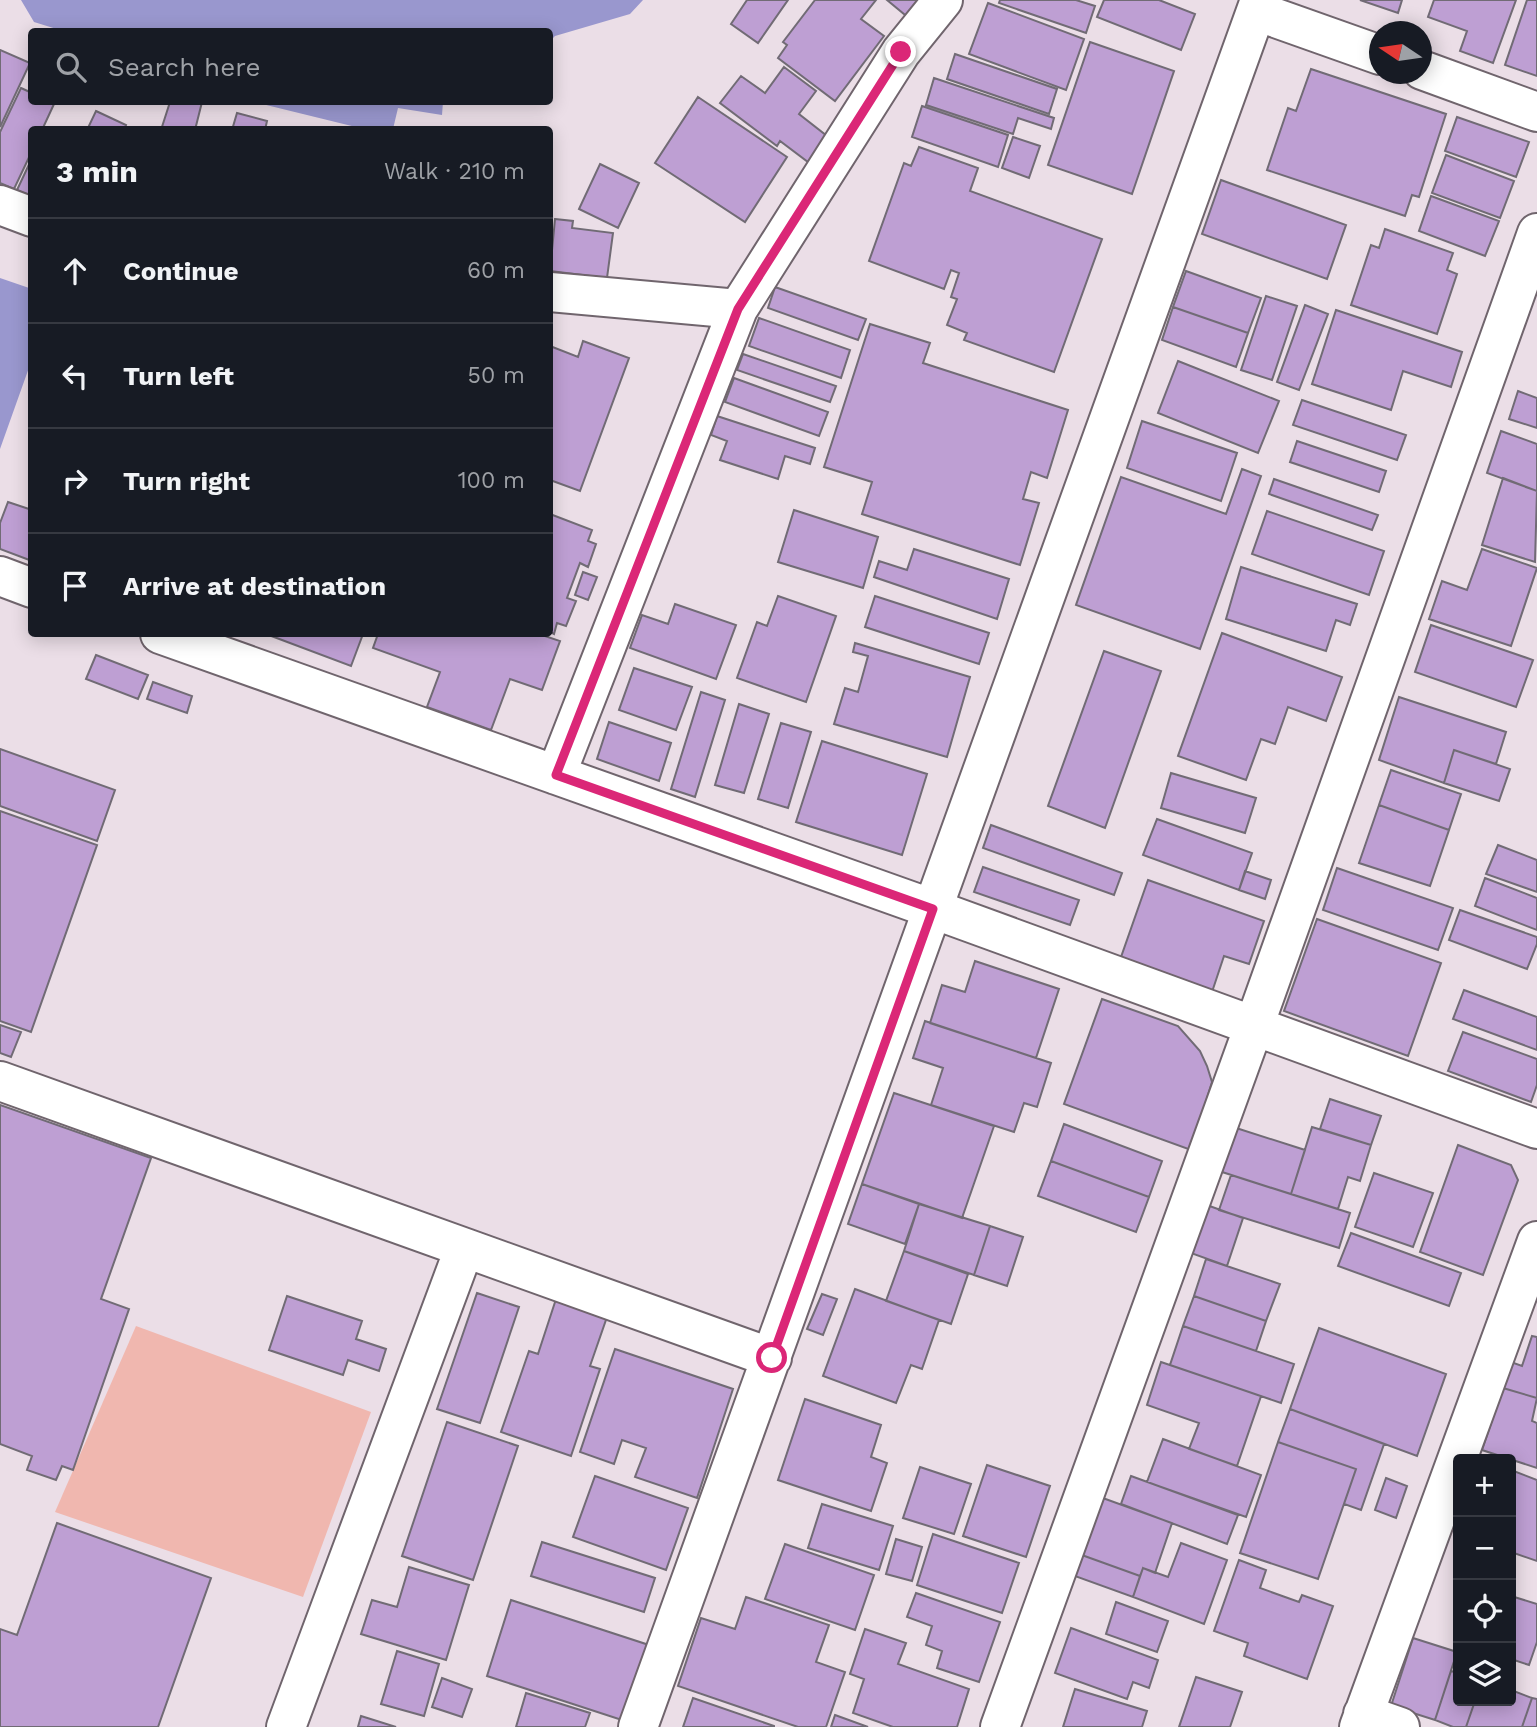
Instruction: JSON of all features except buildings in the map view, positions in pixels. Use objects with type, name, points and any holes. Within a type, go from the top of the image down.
[{"type":"street","points":[[556,775],[738,309],[901,52],[943,0]]},
{"type":"street","points":[[639,1727],[1258,6],[1369,51]]},
{"type":"street","points":[[1432,74],[1537,112]]},
{"type":"street","points":[[0,205],[28,216]]},
{"type":"street","points":[[1000,1727],[1254,1027],[1537,233]]},
{"type":"street","points":[[553,292],[738,309]]},
{"type":"street","points":[[0,576],[28,586]]},
{"type":"street","points":[[168,637],[933,909],[1537,1129]]},
{"type":"street","points":[[0,1081],[772,1358]]},
{"type":"street","points":[[1400,1727],[1361,1721],[1537,1241]]},
{"type":"street","points":[[286,1727],[464,1249]]},
{"type":"shaded area","points":[[136,1326],[371,1412],[303,1597],[55,1512]]},
{"type":"water","points":[[21,0],[643,0],[630,14],[553,38],[553,28],[53,28],[34,22]]},
{"type":"water","points":[[266,105],[443,105],[442,115],[398,108],[394,126],[352,126]]},
{"type":"water","points":[[0,278],[28,288],[28,370],[0,449]]},
{"type":"route","points":[[772,1358],[933,909],[556,775],[738,309],[901,52]]}]
